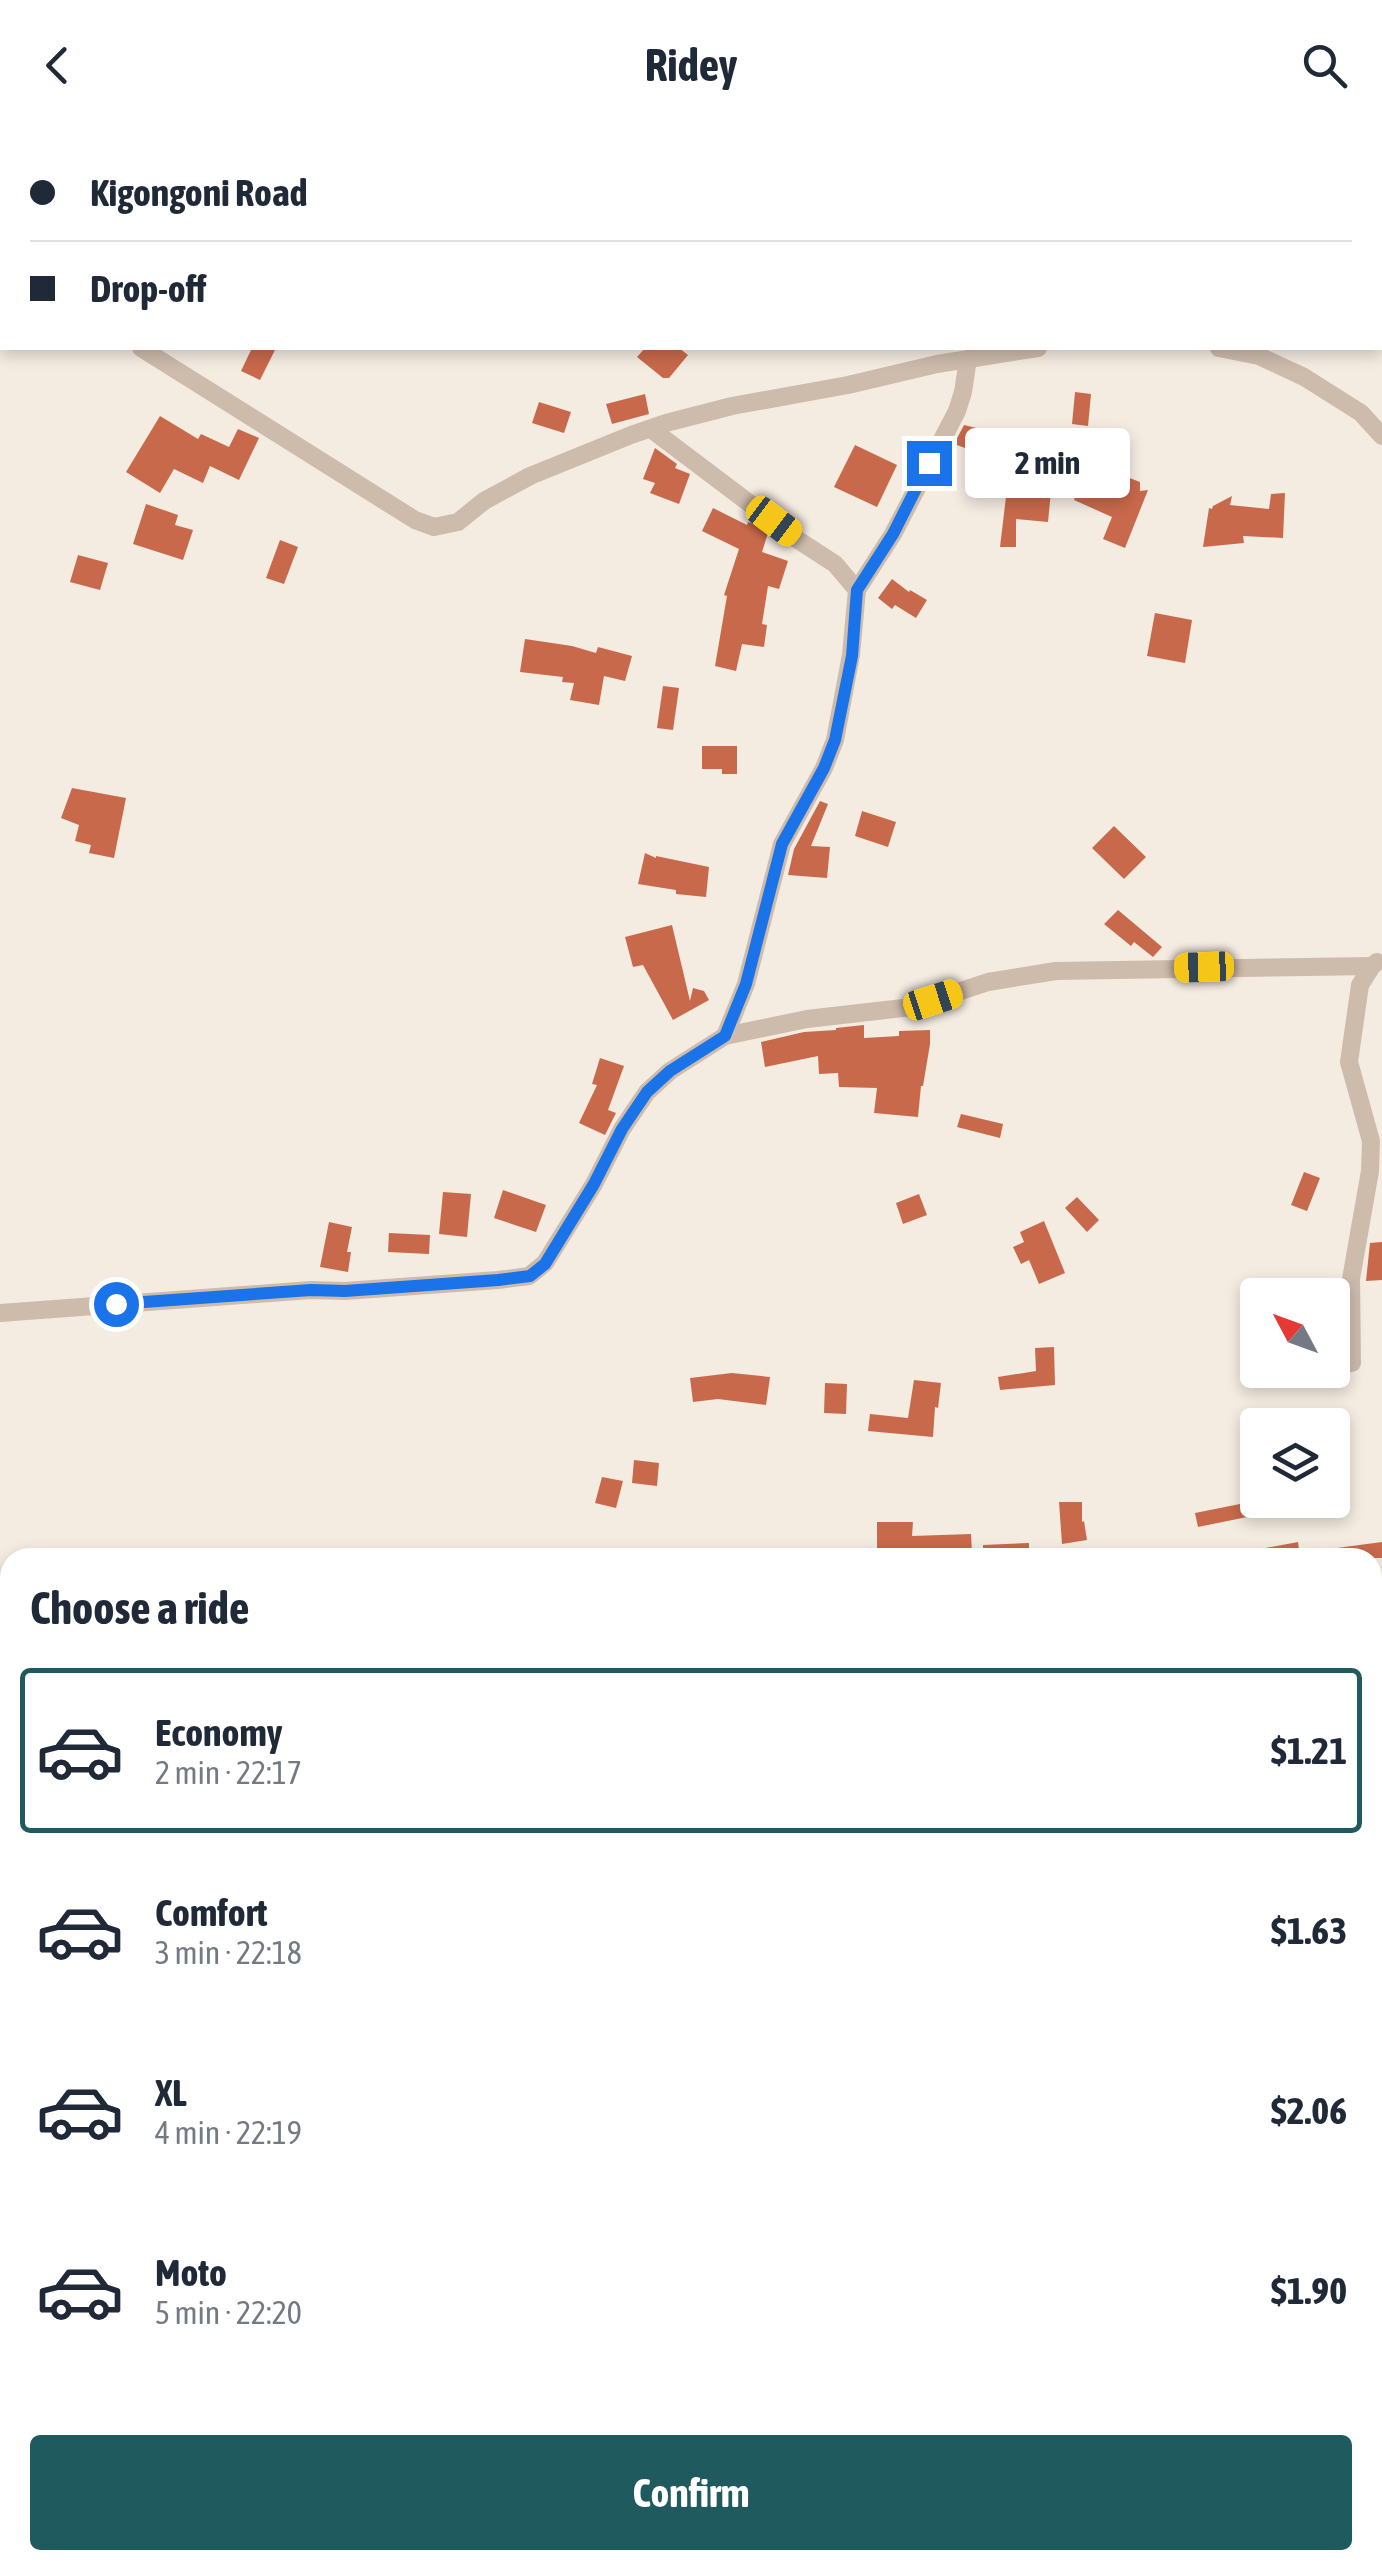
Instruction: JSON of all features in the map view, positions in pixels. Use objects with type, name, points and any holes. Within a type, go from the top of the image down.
[{"type":"street","points":[[144,350],[415,520],[434,527],[458,522],[484,500],[530,476],[651,428],[732,406],[1025,350]]},
{"type":"street","points":[[1228,350],[1259,356],[1304,377],[1361,413],[1382,436]]},
{"type":"street","points":[[725,1036],[746,984],[782,844],[835,740],[852,656],[857,590],[893,534],[956,411],[968,359]]},
{"type":"street","points":[[651,428],[835,564],[857,590]]},
{"type":"street","points":[[0,1312],[530,1276],[545,1264],[647,1092],[670,1071],[725,1036],[807,1019],[912,1007],[988,982],[1056,971],[1377,962]]},
{"type":"street","points":[[1352,1363],[1351,1279],[1370,1171],[1371,1142],[1349,1062],[1360,985],[1377,962]]},
{"type":"building","points":[[251,350],[275,350],[260,380],[241,371]]},
{"type":"building","points":[[643,350],[682,350],[688,355],[669,378],[663,378],[637,357]]},
{"type":"building","points":[[1075,392],[1091,394],[1088,426],[1072,424]]},
{"type":"building","points":[[645,394],[649,414],[612,424],[606,404]]},
{"type":"building","points":[[539,402],[571,412],[564,433],[532,423]]},
{"type":"building","points":[[160,416],[198,439],[201,434],[229,447],[238,429],[259,438],[239,480],[210,466],[203,483],[174,469],[160,493],[126,472]]},
{"type":"building","points":[[964,425],[985,430],[976,452],[954,444]]},
{"type":"building","points":[[855,445],[897,465],[877,507],[834,487]]},
{"type":"building","points":[[655,448],[677,464],[675,468],[690,474],[679,504],[650,493],[655,483],[643,479]]},
{"type":"building","points":[[1017,453],[1035,460],[1028,478],[1052,481],[1048,522],[1016,519],[1016,547],[1000,547],[1008,480],[982,480],[983,457],[1015,457]]},
{"type":"building","points":[[1090,463],[1140,482],[1140,491],[1148,490],[1125,548],[1103,539],[1112,517],[1074,500]]},
{"type":"building","points":[[1285,493],[1283,538],[1243,536],[1244,543],[1203,547],[1209,508],[1232,496],[1230,505],[1269,509],[1271,494]]},
{"type":"building","points":[[146,504],[178,515],[175,525],[193,530],[183,560],[133,544]]},
{"type":"building","points":[[713,508],[747,525],[757,525],[768,533],[762,552],[788,561],[779,589],[768,586],[762,624],[767,625],[764,647],[742,644],[736,671],[715,666],[727,596],[724,595],[739,549],[702,531]]},
{"type":"building","points":[[280,540],[298,547],[284,584],[266,578]]},
{"type":"building","points":[[78,555],[108,563],[100,590],[70,582]]},
{"type":"building","points":[[892,579],[927,600],[916,618],[895,605],[892,609],[878,598]]},
{"type":"building","points":[[1155,613],[1192,620],[1185,663],[1147,656]]},
{"type":"building","points":[[525,639],[596,653],[598,647],[632,656],[625,681],[604,676],[599,705],[570,700],[574,683],[562,682],[563,677],[520,672]]},
{"type":"building","points":[[663,686],[679,688],[673,730],[657,728]]},
{"type":"building","points":[[702,746],[737,746],[737,774],[702,769]]},
{"type":"building","points":[[72,788],[126,798],[114,858],[89,853],[91,845],[75,841],[79,825],[61,818]]},
{"type":"building","points":[[820,801],[828,804],[811,846],[830,847],[827,878],[788,875],[794,849]]},
{"type":"building","points":[[862,811],[896,822],[888,847],[855,836]]},
{"type":"building","points":[[1114,826],[1146,857],[1124,879],[1092,848]]},
{"type":"building","points":[[645,853],[709,867],[706,897],[638,884]]},
{"type":"building","points":[[1118,910],[1162,947],[1153,957],[1134,942],[1131,946],[1104,924]]},
{"type":"building","points":[[672,925],[690,1001],[693,988],[704,991],[709,1000],[673,1020],[643,965],[633,967],[625,937]]},
{"type":"building","points":[[864,1025],[864,1038],[930,1030],[918,1117],[874,1113],[877,1088],[839,1087],[838,1073],[819,1074],[818,1056],[765,1067],[761,1042]]},
{"type":"building","points":[[600,1058],[624,1066],[608,1110],[616,1113],[605,1135],[579,1123],[597,1085],[592,1084]]},
{"type":"building","points":[[961,1114],[1003,1124],[1000,1138],[957,1127]]},
{"type":"building","points":[[1304,1172],[1320,1178],[1307,1211],[1291,1205]]},
{"type":"building","points":[[503,1190],[546,1205],[536,1232],[494,1218]]},
{"type":"building","points":[[443,1192],[471,1194],[467,1237],[439,1234]]},
{"type":"building","points":[[919,1194],[927,1215],[903,1224],[896,1203]]},
{"type":"building","points":[[1077,1197],[1099,1220],[1087,1232],[1065,1208]]},
{"type":"building","points":[[1044,1221],[1065,1273],[1039,1284],[1029,1260],[1021,1264],[1013,1247],[1024,1242],[1020,1232]]},
{"type":"building","points":[[329,1222],[352,1227],[348,1272],[320,1267]]},
{"type":"building","points":[[389,1233],[430,1235],[429,1254],[388,1252]]},
{"type":"building","points":[[1382,1242],[1382,1280],[1366,1281],[1370,1243]]},
{"type":"building","points":[[1054,1347],[1055,1385],[1000,1390],[998,1377],[1036,1371],[1035,1348]]},
{"type":"building","points":[[732,1373],[770,1377],[766,1405],[718,1399],[693,1402],[690,1378]]},
{"type":"building","points":[[914,1380],[941,1383],[933,1437],[868,1431],[870,1414],[908,1418]]},
{"type":"building","points":[[825,1383],[847,1384],[846,1414],[824,1413]]},
{"type":"building","points":[[634,1460],[659,1463],[657,1486],[632,1483]]},
{"type":"building","points":[[602,1477],[623,1481],[616,1508],[595,1503]]},
{"type":"building","points":[[1059,1502],[1082,1502],[1087,1540],[1062,1544]]},
{"type":"building","points":[[1240,1504],[1242,1518],[1198,1527],[1195,1513]]},
{"type":"building","points":[[877,1522],[913,1522],[912,1536],[971,1534],[972,1548],[877,1548]]},
{"type":"building","points":[[1298,1542],[1299,1548],[1266,1548]]},
{"type":"building","points":[[1382,1542],[1382,1548],[1337,1548]]},
{"type":"building","points":[[1029,1543],[1029,1548],[983,1548]]},
{"type":"route","points":[[116,1304],[498,1280],[530,1276],[545,1264],[647,1092],[670,1071],[725,1036],[746,984],[782,844],[835,740],[852,656],[857,590],[893,534],[929,463]]}]
